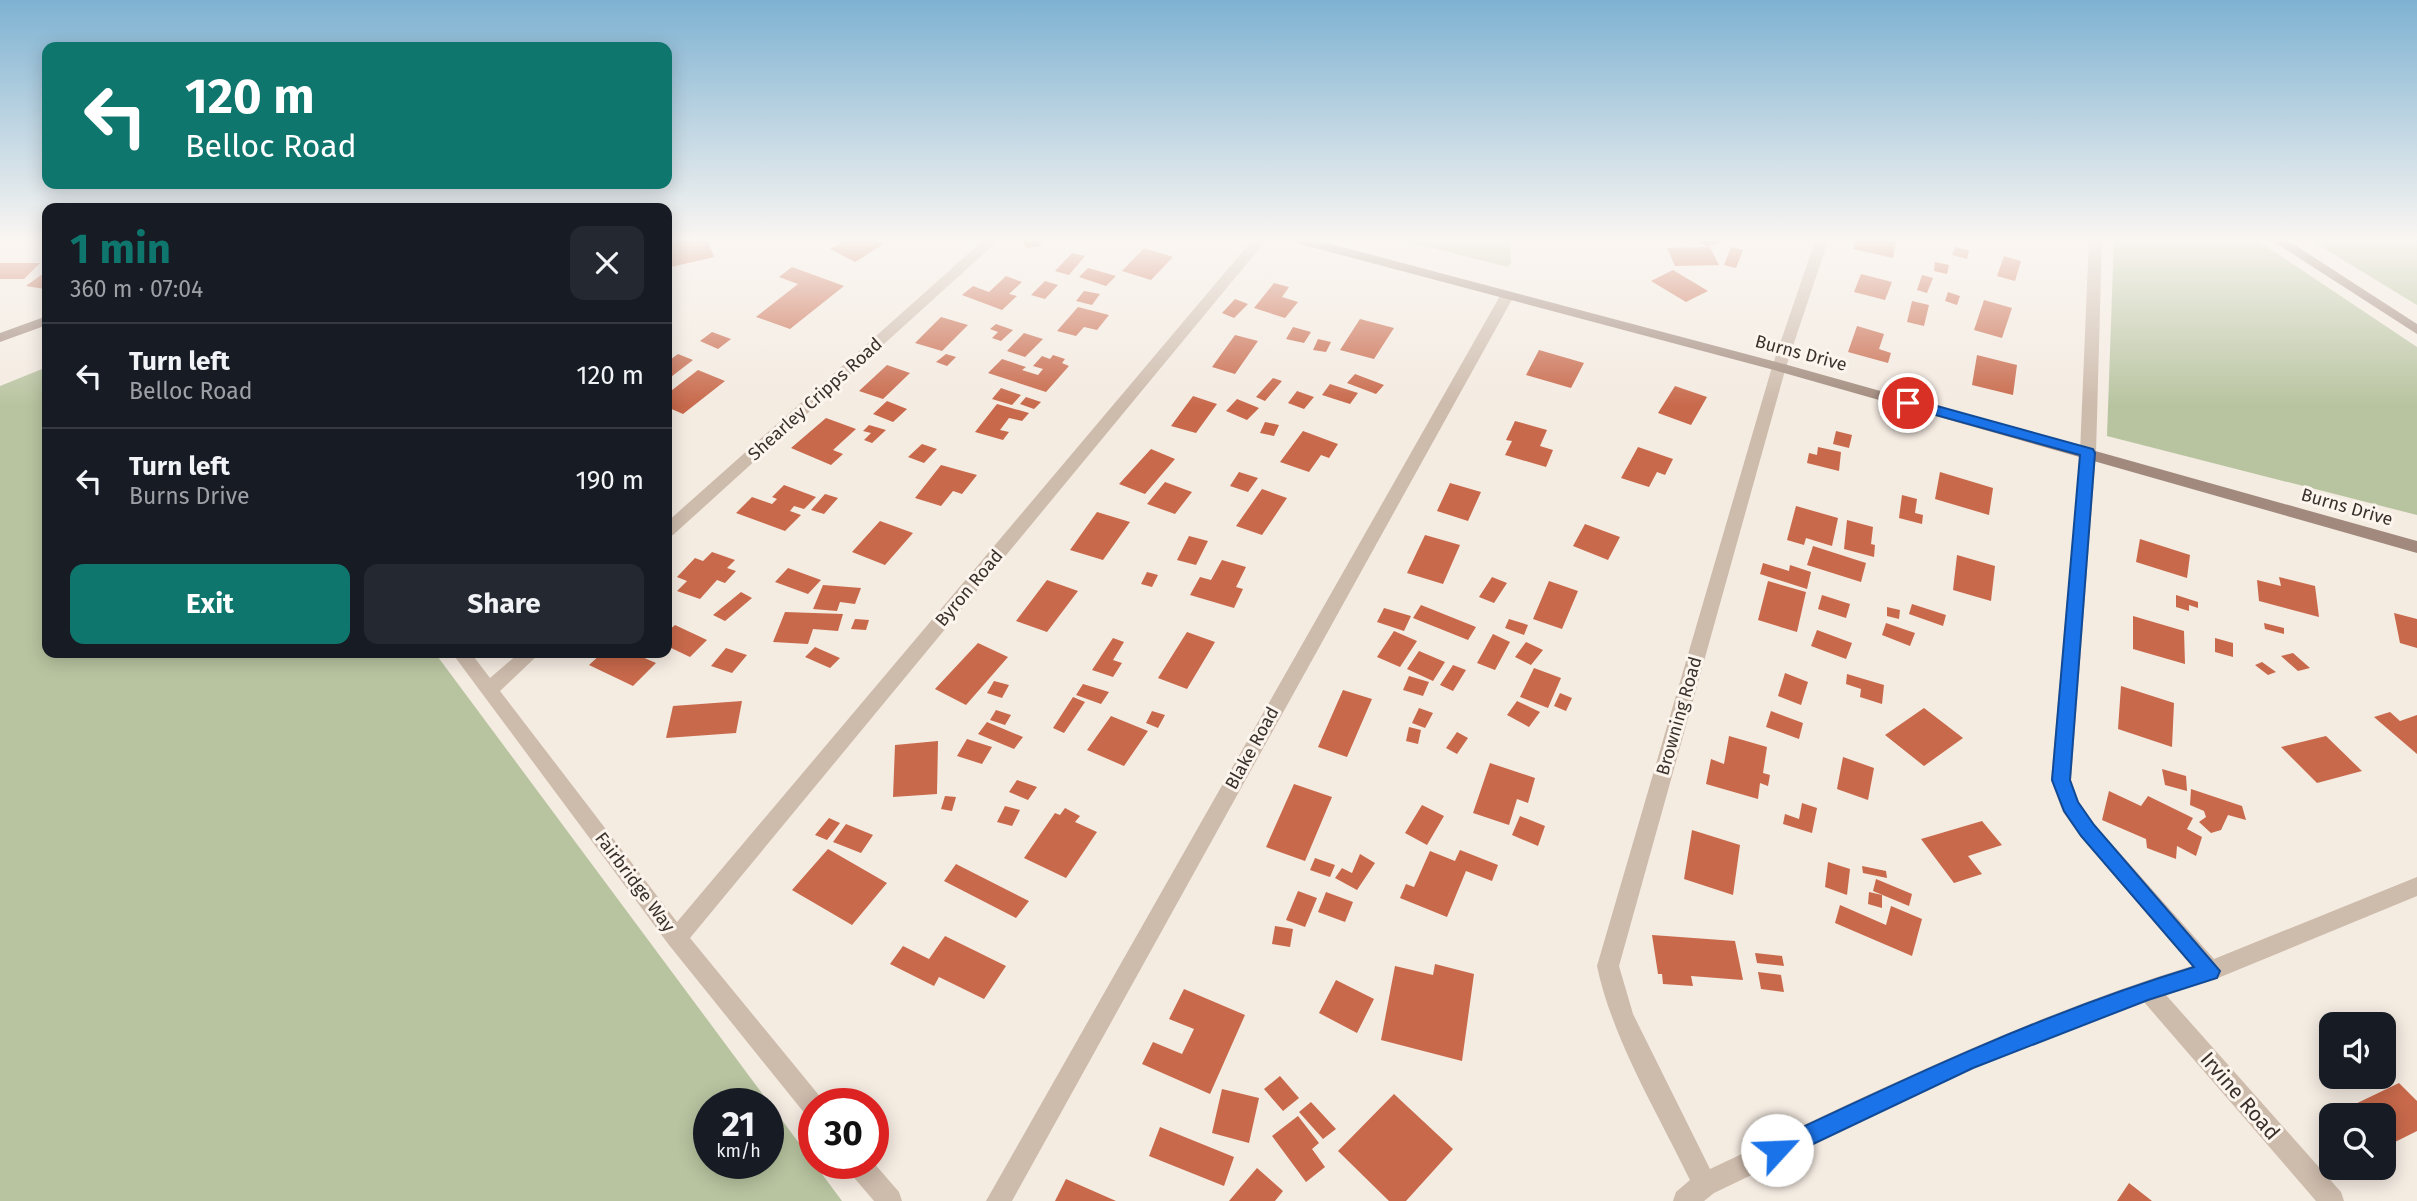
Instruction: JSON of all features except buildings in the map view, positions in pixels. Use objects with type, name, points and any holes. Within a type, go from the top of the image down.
[{"type":"main road","name":"Burns Drive","points":[[1500,294],[1779,367],[2417,547]]},
{"type":"main road","points":[[2362,294],[2417,330]]},
{"type":"main road","points":[[0,338],[42,322]]},
{"type":"main road","points":[[2369,533],[2417,537]]},
{"type":"street","name":"Shearley Cripps Road","points":[[672,527],[931,294]]},
{"type":"street","name":"Byron Road","points":[[677,938],[1214,294]]},
{"type":"street","name":"Browning Road","points":[[1705,1184],[1624,1019],[1614,994],[1608,966],[1779,367],[1803,294]]},
{"type":"street","points":[[2094,294],[2088,453],[2061,780],[2070,806],[2088,831],[2210,971]]},
{"type":"street","name":"Blake Road","points":[[998,1201],[1507,296]]},
{"type":"street","name":"Fairbridge Way","points":[[465,658],[677,938],[799,1088]]},
{"type":"street","points":[[489,690],[525,658]]},
{"type":"street","points":[[1685,1201],[1705,1184],[1967,1060],[2148,990],[2210,971],[2417,886]]},
{"type":"street","name":"Irvine Road","points":[[2148,990],[2333,1201]]},
{"type":"street","points":[[872,1179],[890,1201]]},
{"type":"green space","points":[[2112,294],[2338,294],[2417,347],[2417,515],[2107,436]]},
{"type":"green space","points":[[2399,294],[2417,294],[2417,305]]},
{"type":"green space","points":[[42,369],[42,658],[439,658],[758,1088],[693,1088],[693,1179],[784,1179],[784,1123],[798,1142],[798,1179],[826,1179],[842,1201],[0,1201],[0,386]]},
{"type":"route","points":[[1777,1150],[1967,1060],[2148,990],[2210,971],[2088,831],[2070,806],[2061,780],[2088,453],[1908,403]]}]
